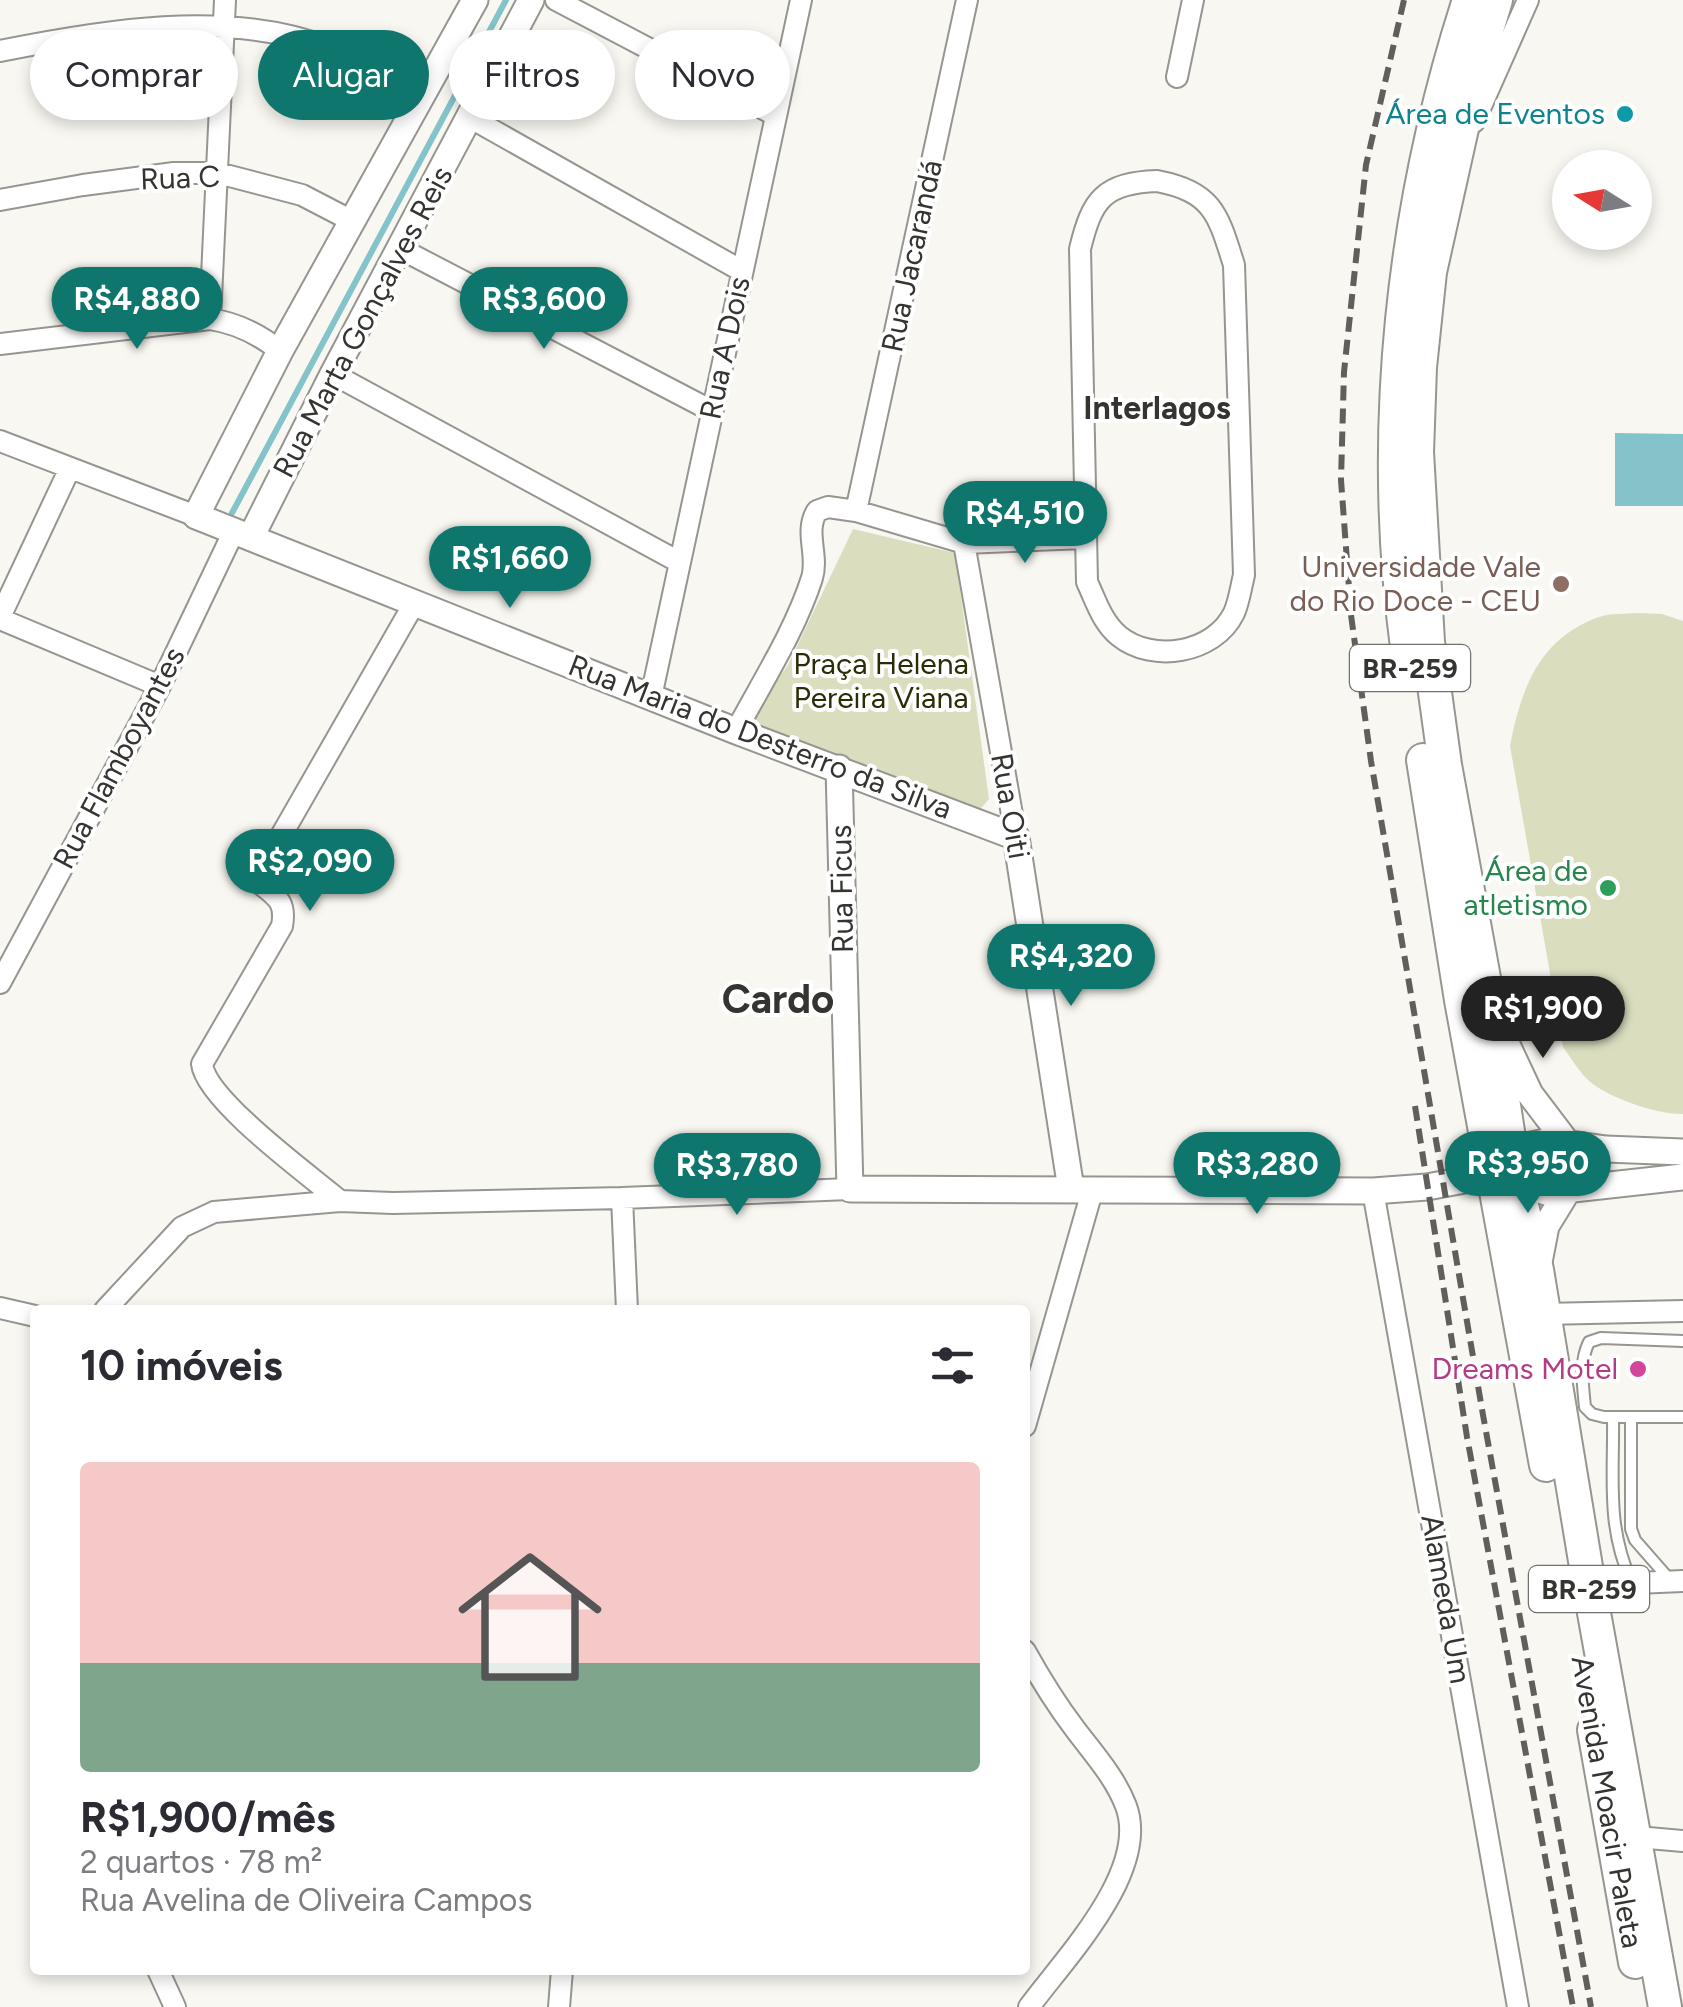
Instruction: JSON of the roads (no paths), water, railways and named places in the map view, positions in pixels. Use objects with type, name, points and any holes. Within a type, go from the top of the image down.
[{"type":"main road","name":"Avenida Moacir Paleta","points":[[1469,0],[1427,157],[1407,265],[1396,398],[1395,496],[1406,636],[1458,982],[1504,1173],[1643,2007]]},
{"type":"main road","name":"Avenida Moacir Paleta","points":[[1496,0],[1474,70],[1430,272],[1420,368],[1417,452],[1428,642],[1445,765],[1488,1000],[1504,1173],[1537,1270],[1588,1584],[1665,2007]]},
{"type":"street","points":[[210,319],[225,0]]},
{"type":"street","name":"Rua Marta Gonçalves Reis","points":[[429,80],[475,0]]},
{"type":"street","name":"Rua Marta Gonçalves Reis","points":[[516,30],[531,0]]},
{"type":"street","points":[[556,0],[635,41]]},
{"type":"street","name":"Rua A Dois","points":[[790,51],[802,0]]},
{"type":"street","name":"Rua Jacarandá","points":[[856,512],[967,0]]},
{"type":"street","points":[[1177,77],[1193,0]]},
{"type":"street","points":[[1451,168],[1528,0]]},
{"type":"street","points":[[0,51],[80,36],[225,27],[258,31]]},
{"type":"street","name":"Rua Marta Gonçalves Reis","points":[[196,516],[407,120]]},
{"type":"street","name":"Rua Marta Gonçalves Reis","points":[[243,534],[470,120]]},
{"type":"street","points":[[475,120],[742,271]]},
{"type":"street","name":"Rua A Dois","points":[[650,697],[774,120]]},
{"type":"street","name":"Rua C","points":[[0,200],[82,184],[218,172],[302,195],[352,221]]},
{"type":"street","points":[[1130,182],[1184,187],[1206,199],[1222,224],[1234,264],[1244,575],[1234,614],[1216,634],[1188,650],[1151,652],[1121,638],[1106,623],[1087,582],[1084,538],[1080,249],[1088,216],[1105,194],[1130,182]]},
{"type":"street","points":[[399,248],[712,411]]},
{"type":"street","points":[[0,344],[210,319],[243,327],[280,352]]},
{"type":"street","points":[[334,374],[678,562]]},
{"type":"street","name":"Rua Maria do Desterro da Silva","points":[[0,441],[1016,837]]},
{"type":"street","points":[[70,468],[0,618],[160,686]]},
{"type":"street","points":[[736,731],[806,596],[814,571],[811,520],[817,510],[828,507],[856,512],[964,543],[1084,538]]},
{"type":"street","name":"Rua Flamboyantes","points":[[0,983],[243,534]]},
{"type":"street","name":"Rua Oiti","points":[[964,543],[1082,1188]]},
{"type":"street","points":[[340,1200],[212,1088],[202,1064],[282,926],[282,903],[262,885],[266,862],[415,602]]},
{"type":"street","name":"Rua Ficus","points":[[839,768],[850,1189]]},
{"type":"street","points":[[1488,1000],[1519,1073],[1576,1162],[1573,1182],[1546,1226],[1537,1270]]},
{"type":"street","points":[[1504,1173],[1527,1146],[1550,1140],[1606,1149],[1683,1152]]},
{"type":"street","points":[[110,1305],[182,1227],[196,1218],[214,1212],[340,1200],[394,1203],[850,1189],[1373,1191],[1427,1187],[1504,1173],[1536,1190],[1566,1190],[1683,1177]]},
{"type":"street","points":[[1030,1405],[1082,1188]]},
{"type":"street","name":"Alameda Um","points":[[1373,1191],[1518,2007]]},
{"type":"street","points":[[622,1198],[627,1305]]},
{"type":"street","points":[[0,1308],[30,1315]]},
{"type":"street","points":[[1543,1314],[1683,1312]]},
{"type":"street","points":[[1588,1584],[1677,1580]]},
{"type":"street","points":[[1029,2007],[1106,1905],[1125,1867],[1130,1841],[1127,1808],[1114,1783],[1030,1658]]},
{"type":"street","points":[[1637,1838],[1683,1841]]},
{"type":"street","points":[[160,1975],[174,2007]]},
{"type":"street","points":[[559,2007],[562,1975]]},
{"type":"lane","points":[[1683,1341],[1601,1338],[1589,1342],[1584,1353],[1585,1408],[1592,1414],[1683,1417]]},
{"type":"lane","points":[[1612,1417],[1616,1541],[1631,1581]]},
{"type":"lane","points":[[1631,1417],[1631,1529],[1636,1540],[1677,1580]]},
{"type":"water","points":[[1615,433],[1683,434],[1683,506],[1615,506]]},
{"type":"waterway","points":[[232,513],[506,0]]},
{"type":"railway","points":[[1404,0],[1366,165],[1344,372],[1341,480],[1351,615],[1371,761],[1483,1415],[1591,2007]]},
{"type":"railway","points":[[1415,1106],[1467,1437],[1573,2007]]},
{"type":"place","name":"Área de Eventos","points":[[1625,114]]},
{"type":"place","name":"Universidade Vale do Rio Doce - CEU","points":[[1561,584]]},
{"type":"place","name":"Área de atletismo","points":[[1608,888]]},
{"type":"place","name":"Dreams Motel","points":[[1638,1369]]},
{"type":"district","name":"Interlagos","points":[[1157,408]]},
{"type":"district","name":"Cardo","points":[[778,999]]},
{"type":"park label","name":"Praça Helena Pereira Viana","points":[[881,681]]}]
